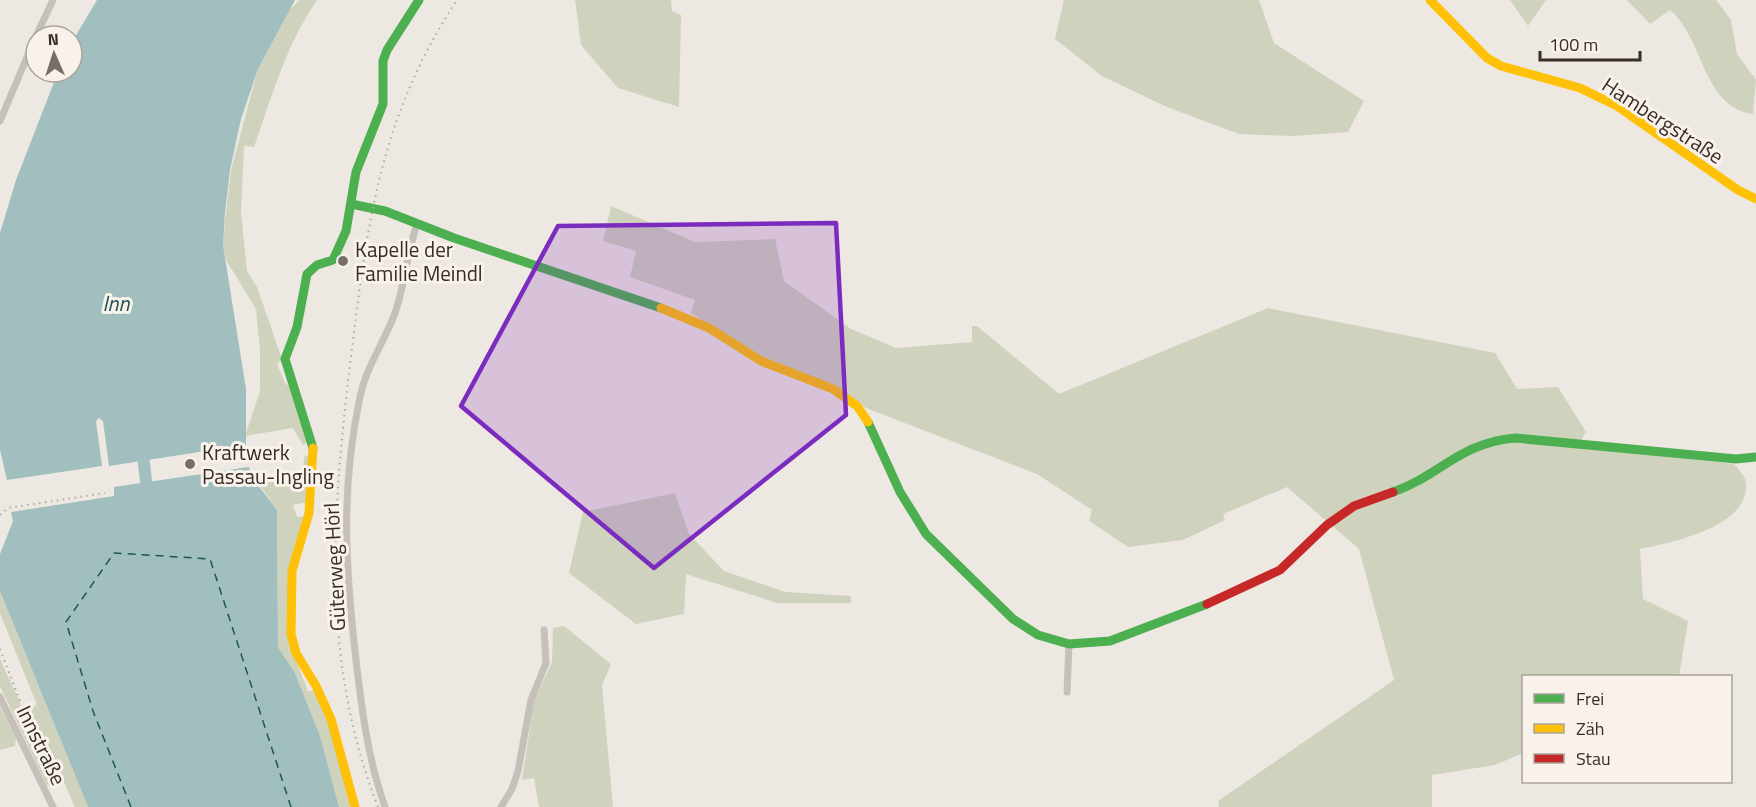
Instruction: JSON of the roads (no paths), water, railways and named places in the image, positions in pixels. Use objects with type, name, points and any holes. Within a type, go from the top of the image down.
[{"type":"street","points":[[42,24],[53,0]]},
{"type":"street","points":[[355,807],[331,719],[316,686],[296,653],[291,634],[292,571],[309,513],[314,453],[311,437],[285,359],[297,327],[307,274],[336,256],[346,231],[356,172],[383,104],[383,61],[387,50],[419,0]]},
{"type":"street","name":"Hambergstraße","points":[[1430,0],[1487,58],[1501,66],[1580,88],[1617,106],[1729,184],[1756,199]]},
{"type":"street","points":[[0,121],[24,64]]},
{"type":"street","points":[[351,204],[385,211],[682,315],[709,328],[761,361],[833,389],[849,399],[864,414],[900,492],[926,534],[1013,620],[1038,635],[1069,645],[1110,641],[1253,585],[1296,557],[1339,515],[1354,506],[1402,489],[1472,447],[1493,440],[1515,438],[1736,459],[1756,457]]},
{"type":"street","name":"Güterweg Hörl","points":[[385,807],[371,763],[363,718],[351,618],[345,514],[360,395],[396,310],[417,224]]},
{"type":"street","points":[[501,807],[512,789],[518,771],[531,700],[546,663],[544,630]]},
{"type":"street","points":[[1067,692],[1069,645]]},
{"type":"street","name":"Innstraße","points":[[0,697],[53,807]]},
{"type":"water","name":"Inn","points":[[97,0],[295,0],[258,69],[241,119],[230,170],[225,213],[223,245],[246,389],[246,445],[218,450],[216,446],[212,447],[212,450],[109,466],[103,421],[99,418],[96,421],[102,466],[7,480],[0,450],[0,233],[16,180],[53,84],[84,84],[83,24]]},
{"type":"water","points":[[249,467],[251,476],[277,510],[278,647],[295,673],[320,736],[339,807],[88,807],[0,591],[0,554],[13,521],[11,512],[114,496],[114,487]]},
{"type":"waterway","name":"Inn","points":[[142,447],[148,498]]},
{"type":"railway","points":[[378,807],[360,752],[347,698],[339,643],[336,533],[344,421],[363,267],[380,176],[409,88],[430,44],[457,0]]},
{"type":"railway","points":[[0,515],[8,508],[105,493]]},
{"type":"railway","points":[[0,649],[20,701]]},
{"type":"place","name":"Kapelle der Familie Meindl","points":[[343,261]]},
{"type":"place","name":"Kraftwerk Passau-Ingling","points":[[190,464]]}]
